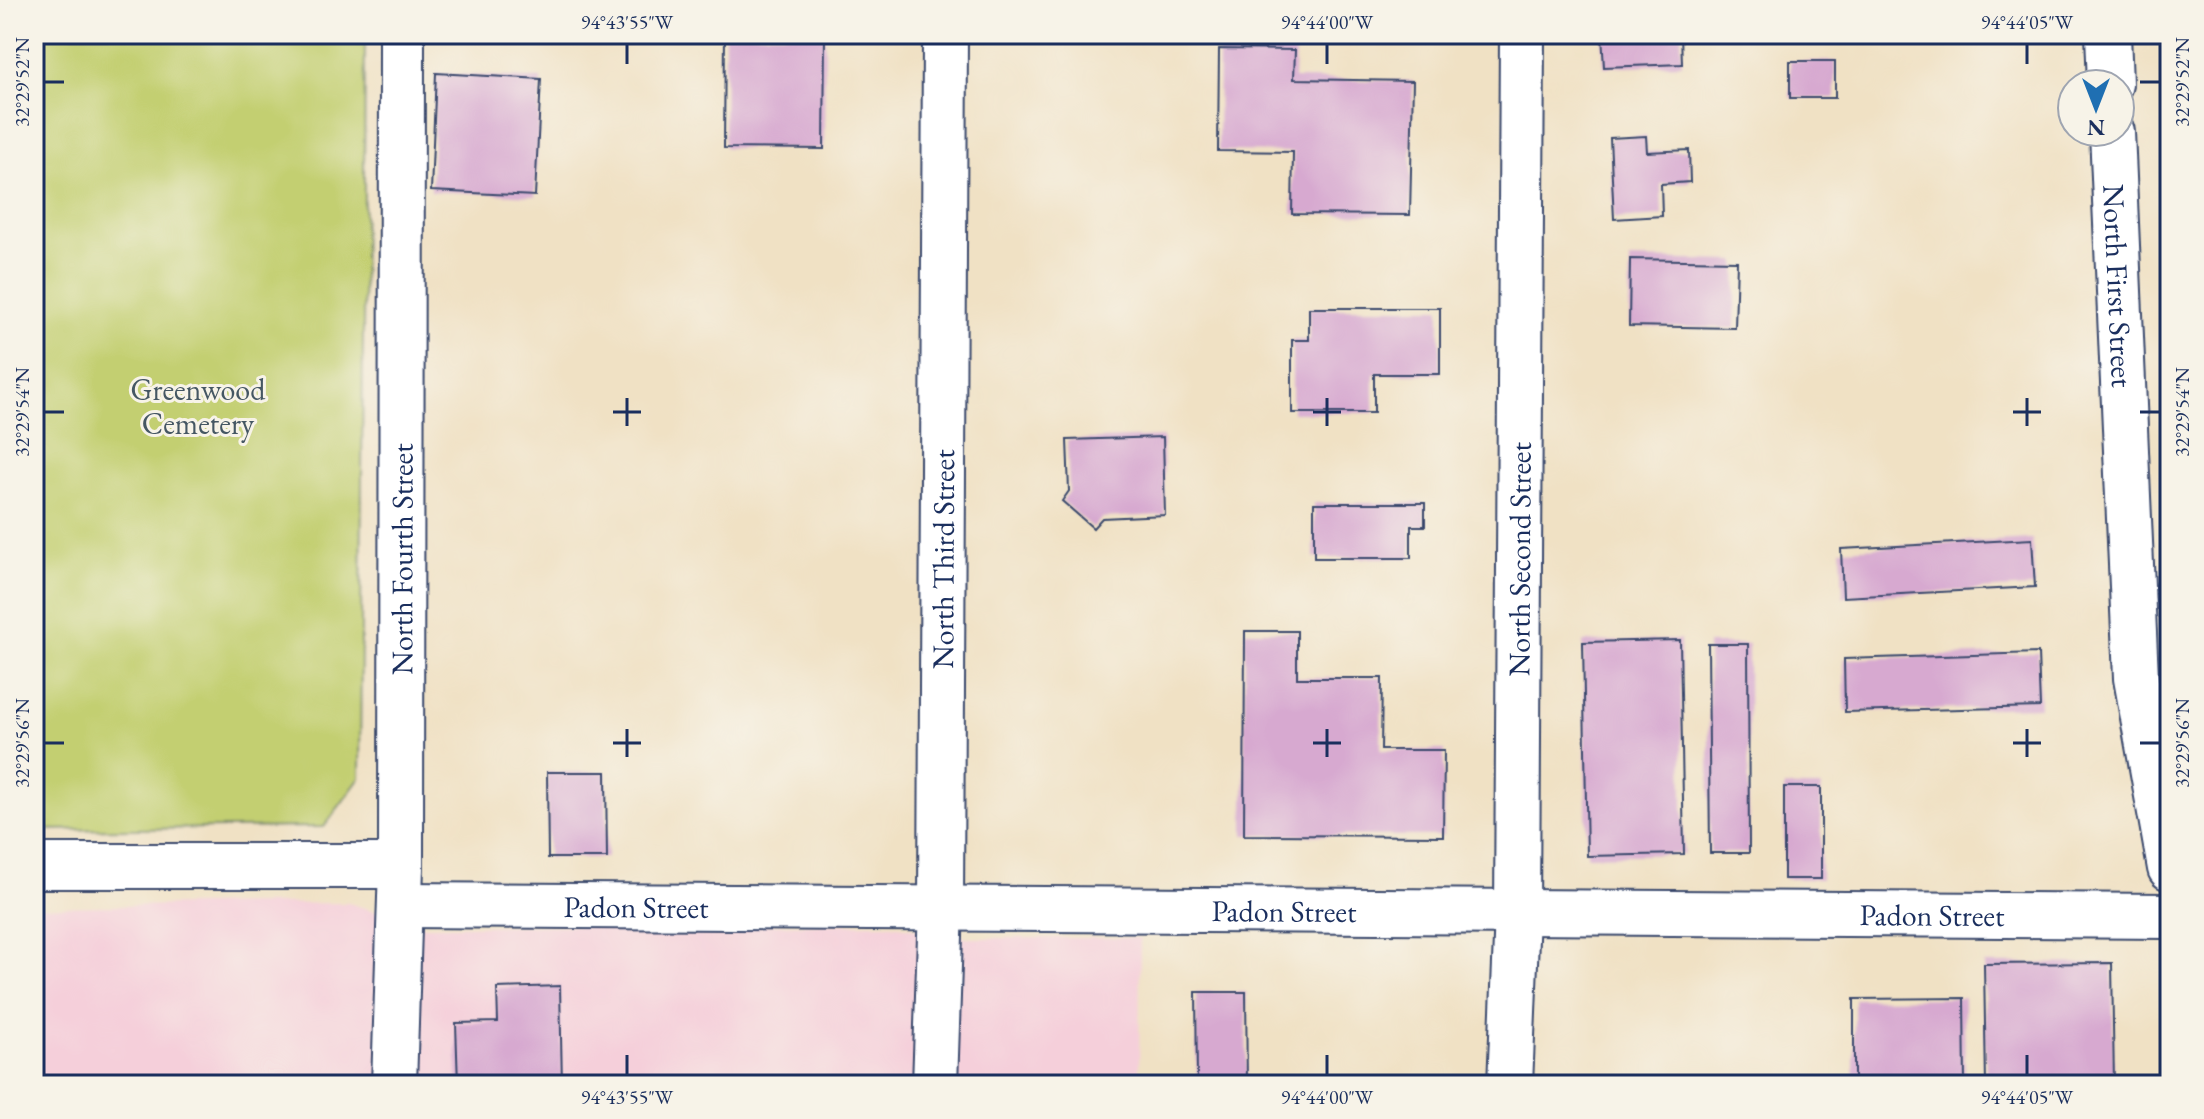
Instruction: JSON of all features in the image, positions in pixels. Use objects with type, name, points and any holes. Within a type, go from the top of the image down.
[{"type":"street","name":"North Fourth Street","points":[[394,1085],[400,885],[402,34]]},
{"type":"street","name":"North Third Street","points":[[935,1085],[941,906],[945,34]]},
{"type":"street","name":"North Second Street","points":[[1510,1085],[1517,914],[1522,34]]},
{"type":"street","points":[[2108,34],[2109,68]]},
{"type":"street","name":"North First Street","points":[[2113,148],[2170,868]]},
{"type":"street","name":"Padon Street","points":[[34,866],[400,885],[941,906],[1517,914],[2170,916]]},
{"type":"shaded area","points":[[348,903],[426,926],[886,924],[973,938],[1140,938],[1139,1085],[34,1085],[34,907]]},
{"type":"green space","name":"Greenwood Cemetery","points":[[34,34],[365,34],[360,778],[324,827],[34,830]]},
{"type":"building","points":[[725,34],[825,34],[824,149],[724,148]]},
{"type":"building","points":[[1602,34],[1681,34],[1682,64],[1604,67]]},
{"type":"building","points":[[1219,49],[1295,50],[1294,79],[1413,81],[1410,215],[1292,214],[1293,152],[1218,151]]},
{"type":"building","points":[[1790,61],[1835,61],[1835,98],[1790,98]]},
{"type":"building","points":[[436,73],[541,79],[535,196],[431,191]]},
{"type":"building","points":[[1646,136],[1647,152],[1689,150],[1690,182],[1661,184],[1662,216],[1614,219],[1610,138]]},
{"type":"building","points":[[1630,259],[1737,261],[1735,328],[1629,326]]},
{"type":"building","points":[[1309,308],[1440,308],[1440,374],[1374,374],[1374,413],[1292,413],[1292,340],[1309,340]]},
{"type":"building","points":[[1163,437],[1165,515],[1102,518],[1093,528],[1062,501],[1069,491],[1067,440]]},
{"type":"building","points":[[1314,503],[1425,503],[1425,526],[1411,526],[1411,558],[1314,558]]},
{"type":"building","points":[[2032,539],[2035,587],[1843,597],[1841,549]]},
{"type":"building","points":[[1245,631],[1297,631],[1297,678],[1382,678],[1381,750],[1444,750],[1443,836],[1244,835]]},
{"type":"building","points":[[1680,640],[1684,854],[1587,856],[1583,642]]},
{"type":"building","points":[[1708,644],[1748,644],[1749,853],[1710,853]]},
{"type":"building","points":[[2038,653],[2040,707],[1845,712],[1844,659]]},
{"type":"building","points":[[547,772],[606,772],[607,858],[548,858]]},
{"type":"building","points":[[1784,787],[1821,787],[1821,879],[1784,879]]},
{"type":"building","points":[[2112,963],[2114,1085],[1986,1085],[1984,964]]},
{"type":"building","points":[[560,986],[562,1085],[458,1085],[456,1023],[498,1022],[497,988]]},
{"type":"building","points":[[1196,992],[1246,992],[1247,1085],[1143,1085],[1143,1080],[1197,1079]]},
{"type":"building","points":[[1964,998],[1965,1085],[1854,1085],[1854,999]]}]
